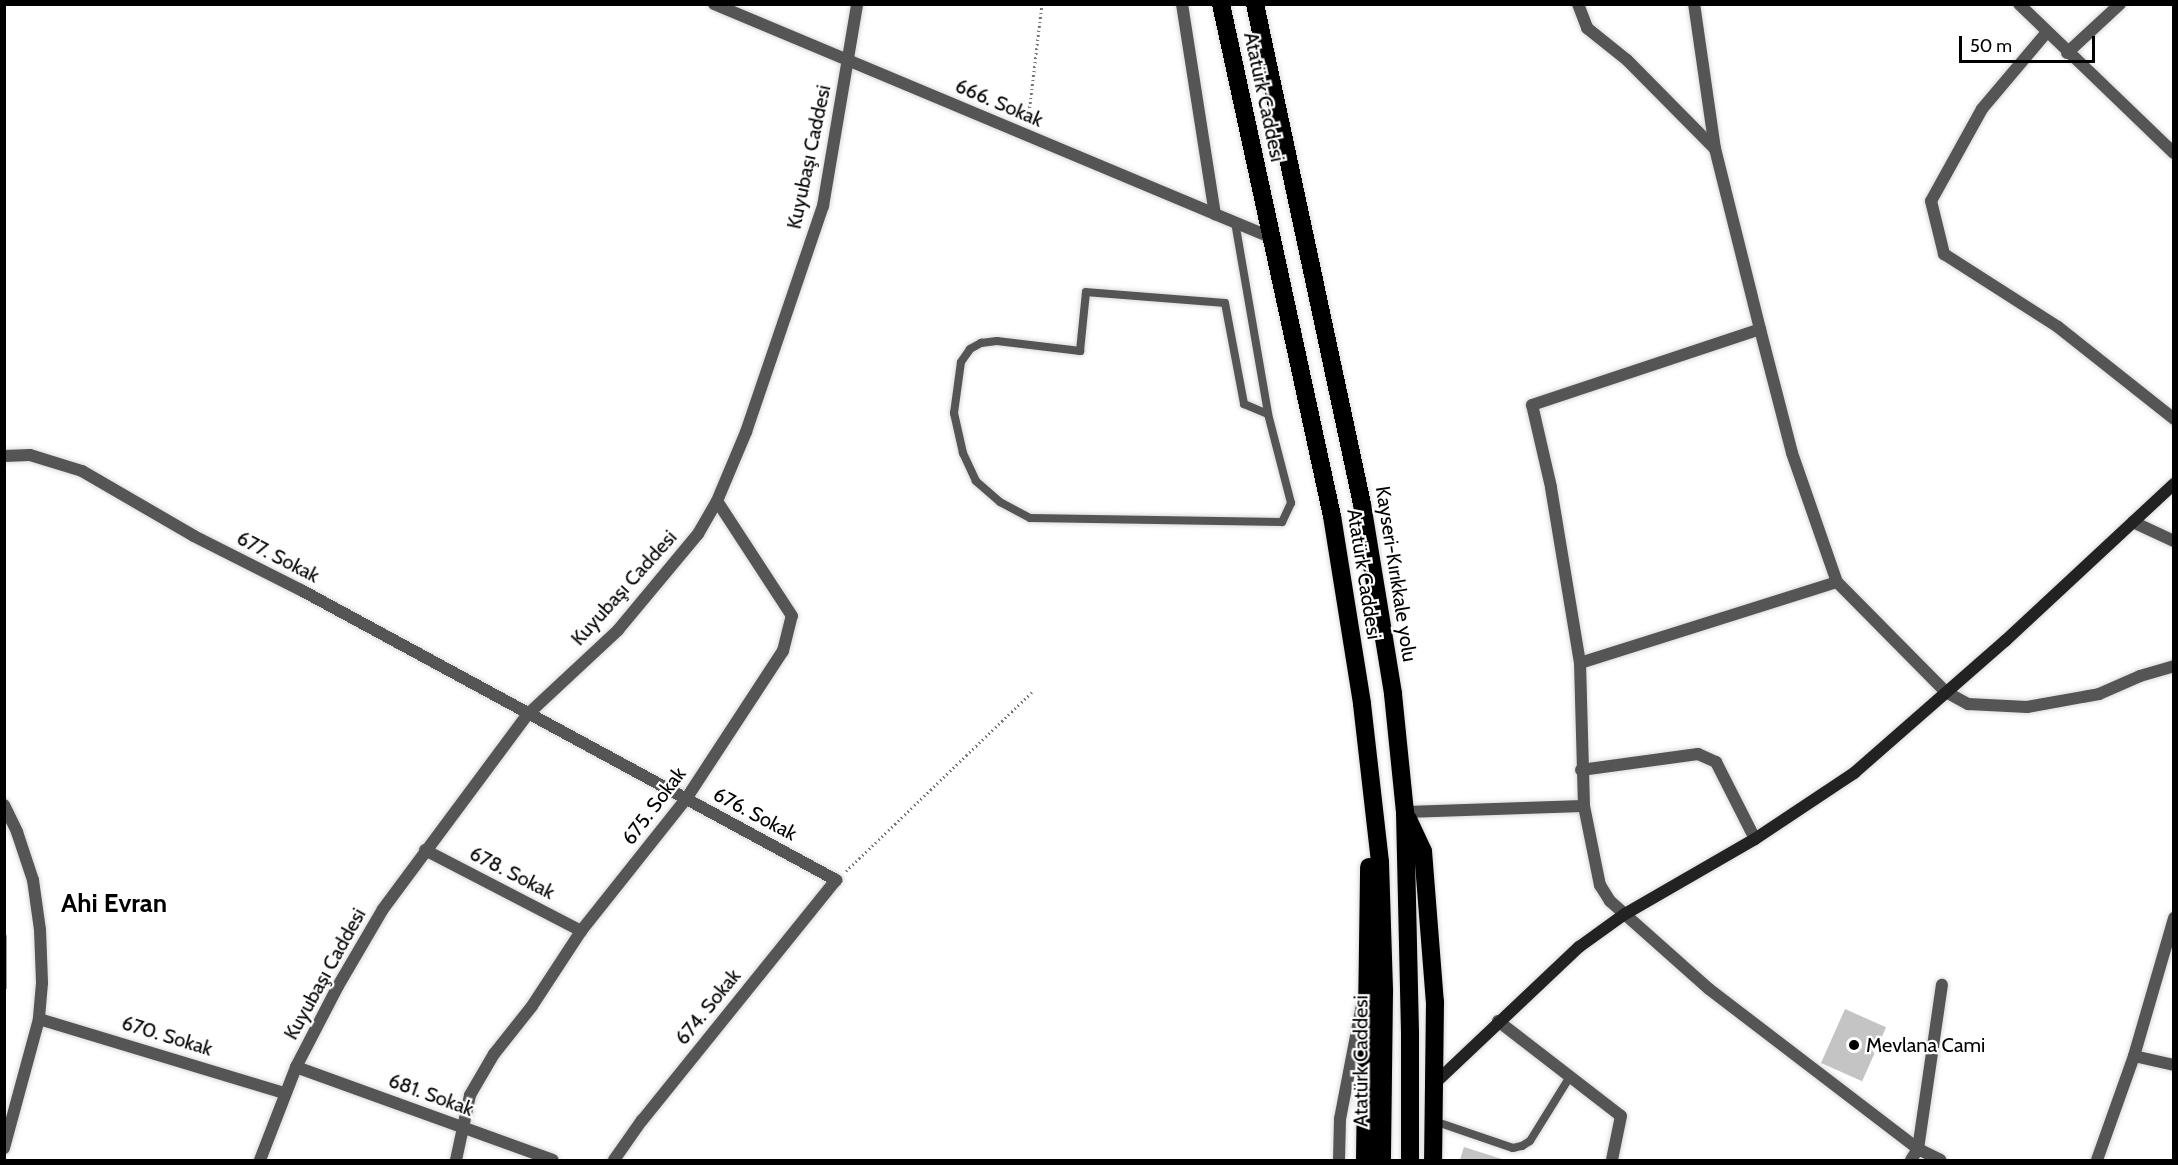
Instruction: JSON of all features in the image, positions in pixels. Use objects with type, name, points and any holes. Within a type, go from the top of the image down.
[{"type":"highway","name":"Atatürk Caddesi","points":[[1221,4],[1332,516],[1376,812],[1384,992],[1382,1161]]},
{"type":"highway","name":"Kayseri-Kırıkkale yolu","points":[[1255,4],[1362,504],[1393,694],[1405,812],[1410,1161]]},
{"type":"highway","points":[[1365,1161],[1369,861],[1376,812]]},
{"type":"highway","points":[[1405,812],[1423,851],[1435,1002],[1433,1161]]},
{"type":"street","name":"666. Sokak","points":[[714,4],[1270,237]]},
{"type":"street","name":"Kuyubaşı Caddesi","points":[[260,1161],[284,1092],[296,1066],[338,986],[383,909],[424,850],[528,714],[618,630],[698,534],[717,501],[746,432],[823,206],[857,4]]},
{"type":"street","points":[[1182,4],[1215,214]]},
{"type":"street","points":[[1578,4],[1587,28],[1626,60],[1715,149]]},
{"type":"street","points":[[1694,4],[1715,149],[1792,453],[1838,582],[1946,692],[1968,704],[2027,707],[2099,694],[2140,676],[2174,666]]},
{"type":"street","points":[[2019,4],[2067,53],[2174,153]]},
{"type":"street","points":[[2067,53],[2120,4]]},
{"type":"street","points":[[2047,32],[1982,109],[1931,201],[1944,254],[2058,327],[2174,419]]},
{"type":"street","points":[[1760,329],[1532,405],[1551,487],[1580,663],[1581,770],[1584,806],[1600,885],[1610,901],[1709,989],[1918,1149],[1941,1161]]},
{"type":"street","name":"677. Sokak","points":[[4,456],[30,455],[82,471],[194,536],[301,590],[528,714]]},
{"type":"street","points":[[1435,1083],[1498,1021],[1579,947],[1625,914],[1755,839],[1854,773],[2174,484]]},
{"type":"street","name":"675. Sokak","points":[[456,1161],[470,1095],[494,1054],[531,1006],[581,931],[687,799],[783,651],[792,616],[717,501]]},
{"type":"street","points":[[2133,522],[2174,541]]},
{"type":"street","points":[[1580,663],[1838,582]]},
{"type":"street","name":"676. Sokak","points":[[528,714],[836,880]]},
{"type":"street","points":[[1581,770],[1698,754],[1716,762],[1755,839]]},
{"type":"street","points":[[4,805],[17,832],[33,880],[40,930],[39,1020],[4,1148]]},
{"type":"street","points":[[1405,812],[1584,806]]},
{"type":"street","name":"678. Sokak","points":[[424,850],[581,931]]},
{"type":"street","name":"674. Sokak","points":[[614,1161],[642,1120],[836,880]]},
{"type":"street","points":[[2097,1161],[2134,1056],[2174,918]]},
{"type":"street","points":[[1911,1161],[1918,1149],[1942,985]]},
{"type":"street","points":[[1339,1161],[1340,1119],[1350,1055],[1367,986]]},
{"type":"street","name":"670. Sokak","points":[[39,1020],[284,1092]]},
{"type":"street","points":[[1498,1021],[1621,1116],[1612,1161]]},
{"type":"street","points":[[2134,1056],[2174,1065]]},
{"type":"street","name":"681. Sokak","points":[[296,1066],[552,1161]]},
{"type":"lane","points":[[1235,222],[1268,414],[1292,502],[1282,522],[1030,518],[1000,502],[976,481],[963,453],[954,413],[961,362],[970,349],[981,343],[998,340],[1080,351],[1086,292],[1225,303],[1244,404],[1268,414]]},
{"type":"lane","points":[[1433,1121],[1513,1148],[1522,1146],[1530,1140],[1569,1078]]},
{"type":"path","points":[[1026,135],[1042,4]]},
{"type":"path","points":[[836,880],[1032,692]]},
{"type":"building","name":"Mevlana Cami","points":[[1845,1009],[1886,1027],[1862,1081],[1821,1063]]},
{"type":"building","points":[[1464,1147],[1505,1160],[1460,1160]]},
{"type":"waterway","points":[[4,936],[4,987]]},
{"type":"place","name":"Mevlana Cami","points":[[1854,1045]]},
{"type":"district","name":"Ahi Evran","points":[[114,904]]}]
